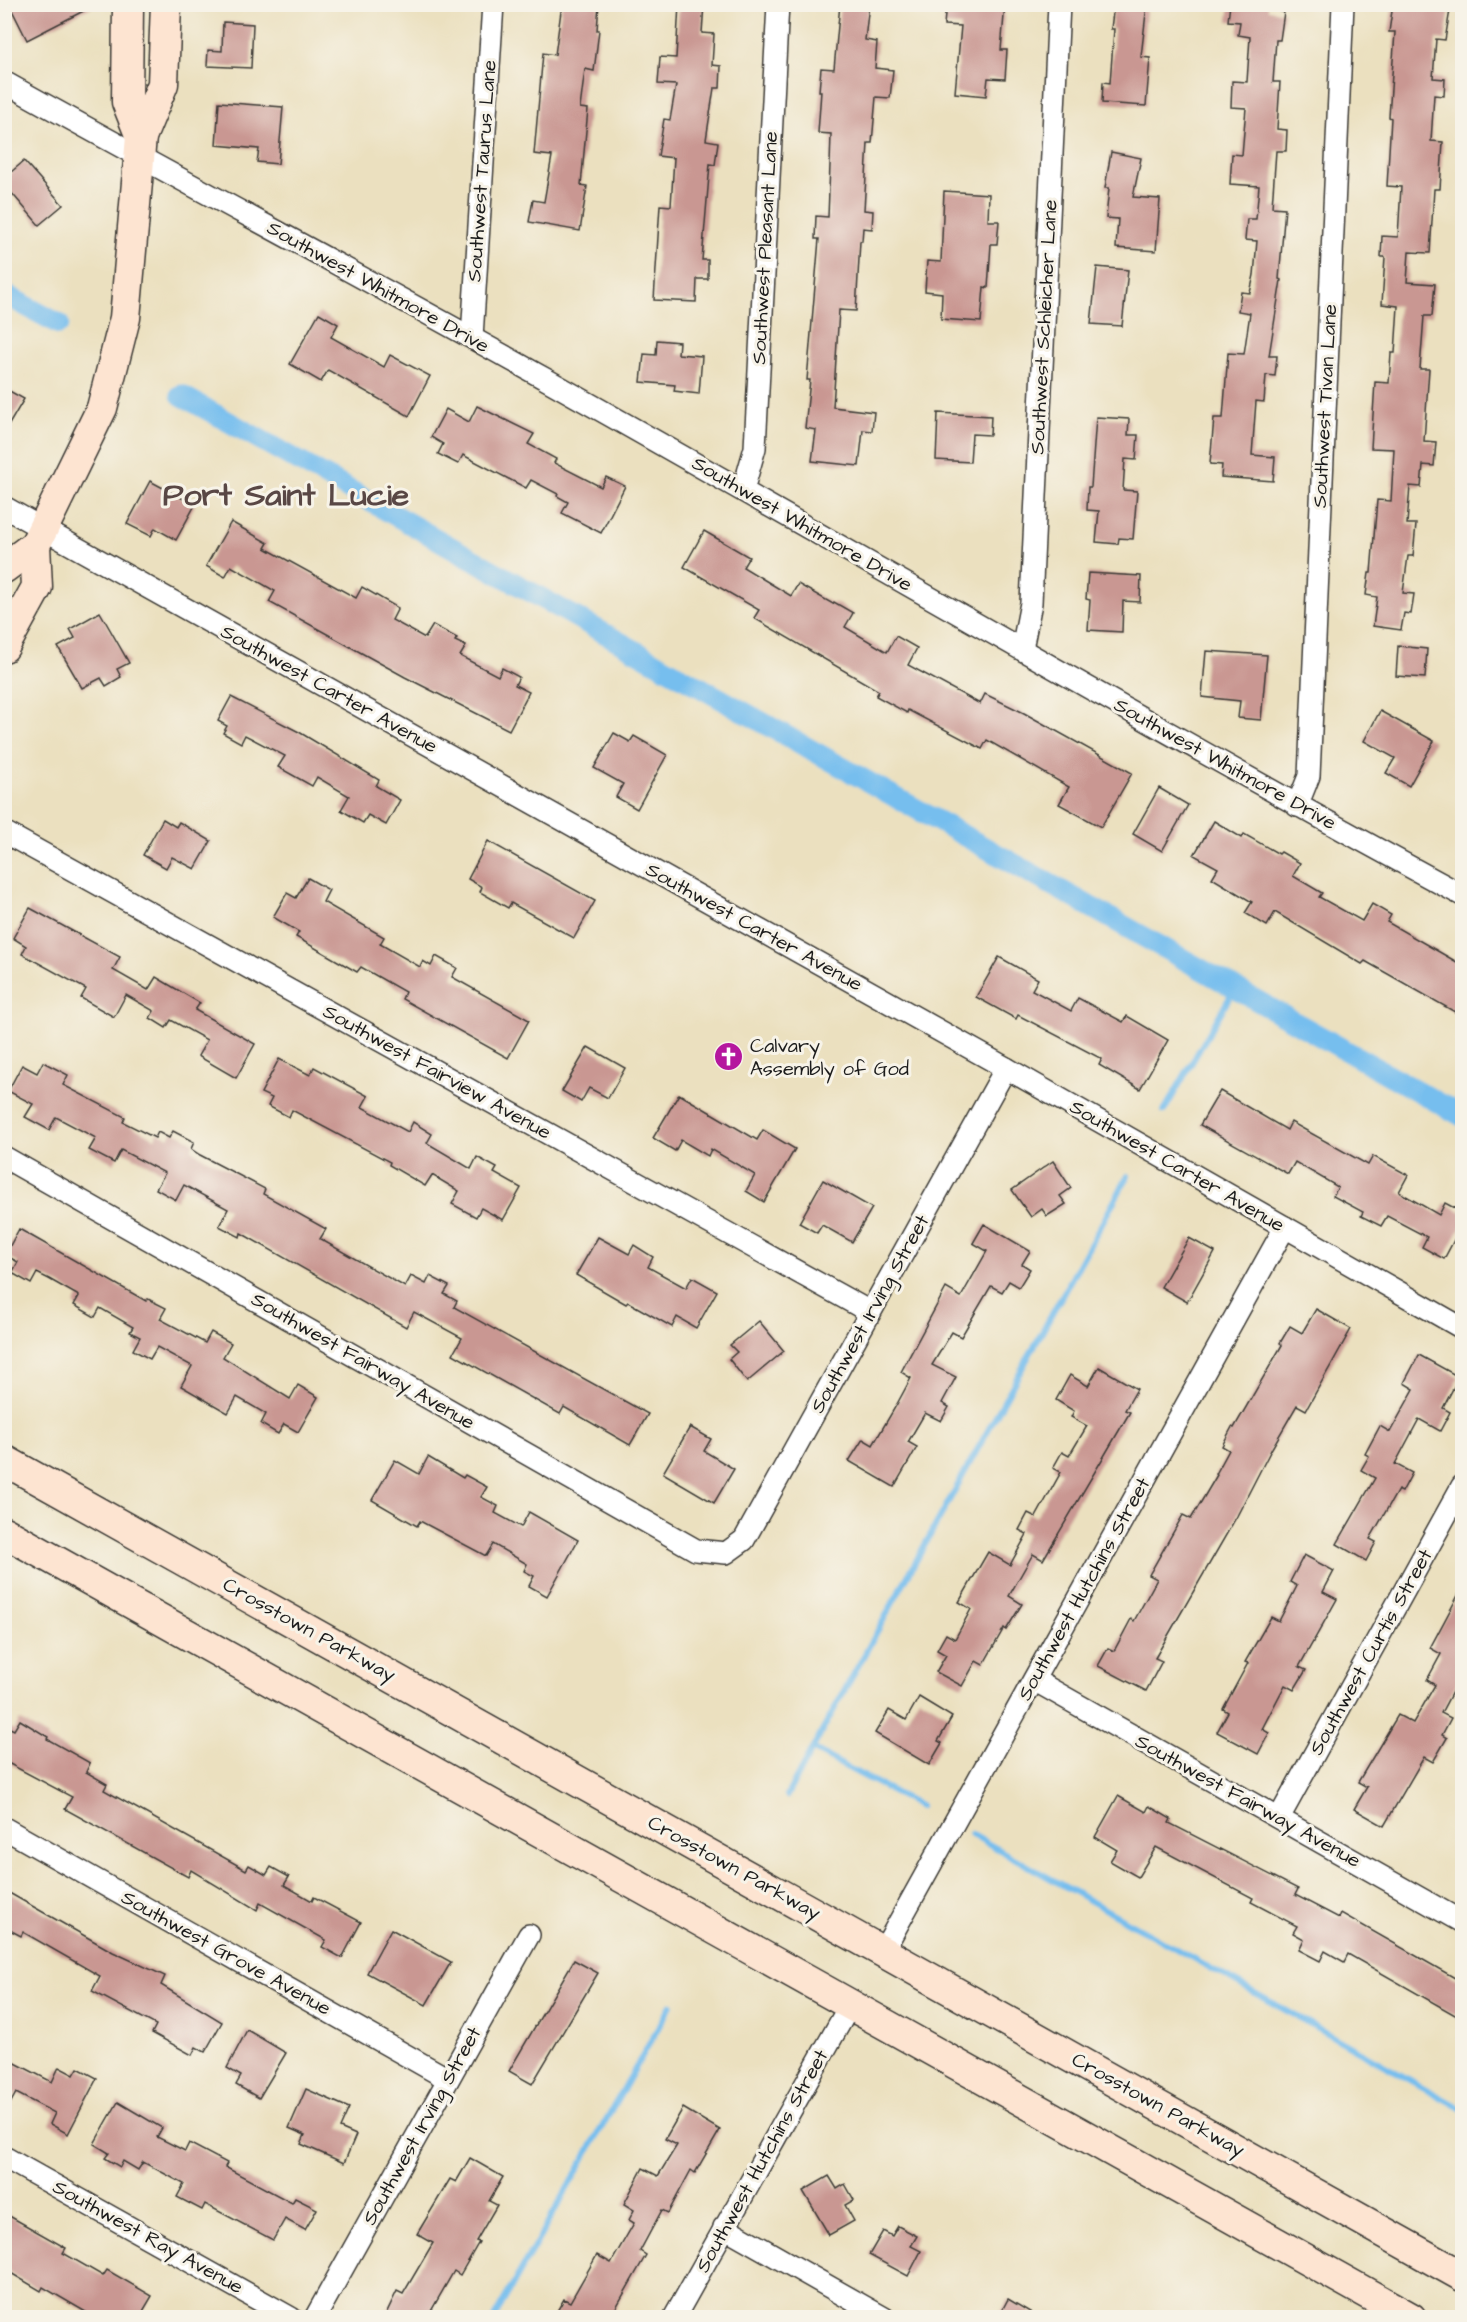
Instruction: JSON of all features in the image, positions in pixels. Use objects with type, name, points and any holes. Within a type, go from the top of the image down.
[{"type":"main road","points":[[128,4],[127,102],[140,147]]},
{"type":"main road","points":[[4,568],[39,537],[102,408],[124,318],[140,147],[163,84],[166,4]]},
{"type":"main road","points":[[4,647],[37,587],[39,537]]},
{"type":"main road","name":"Crosstown Parkway","points":[[4,1460],[1462,2276]]},
{"type":"main road","points":[[4,1532],[1411,2318]]},
{"type":"street","name":"Southwest Taurus Lane","points":[[472,337],[493,4]]},
{"type":"street","name":"Southwest Pleasant Lane","points":[[743,490],[755,448],[778,4]]},
{"type":"street","name":"Southwest Schleicher Lane","points":[[1022,649],[1030,603],[1059,4]]},
{"type":"street","name":"Southwest Tivan Lane","points":[[1297,806],[1309,776],[1343,4]]},
{"type":"street","name":"Southwest Whitmore Drive","points":[[4,82],[140,147],[1297,806],[1462,895]]},
{"type":"street","name":"Southwest Carter Avenue","points":[[4,507],[39,537],[1006,1068],[1462,1328]]},
{"type":"street","name":"Southwest Fairview Avenue","points":[[4,832],[870,1312]]},
{"type":"street","name":"Southwest Irving Street","points":[[726,1553],[744,1540],[1006,1068]]},
{"type":"street","name":"Southwest Fairway Avenue","points":[[4,1157],[696,1550],[726,1553]]},
{"type":"street","name":"Southwest Hutchins Street","points":[[883,1951],[1285,1227]]},
{"type":"street","name":"Southwest Curtis Street","points":[[1279,1818],[1462,1486]]},
{"type":"street","name":"Southwest Fairway Avenue","points":[[1034,1680],[1462,1922]]},
{"type":"street","name":"Southwest Grove Avenue","points":[[4,1828],[448,2079]]},
{"type":"street","name":"Southwest Irving Street","points":[[315,2318],[529,1935]]},
{"type":"street","name":"Southwest Hutchins Street","points":[[674,2318],[850,2005]]},
{"type":"street","name":"Southwest Ray Avenue","points":[[4,2157],[291,2318]]},
{"type":"street","points":[[724,2228],[884,2318]]},
{"type":"building","points":[[9,4],[97,4],[27,40]]},
{"type":"building","points":[[562,4],[599,4],[597,30],[599,30],[594,71],[585,69],[580,108],[588,109],[581,185],[587,186],[580,231],[529,222],[533,200],[544,202],[552,156],[534,154],[543,53],[555,55]]},
{"type":"building","points":[[679,4],[704,4],[702,33],[714,34],[712,65],[721,66],[720,88],[714,88],[706,140],[718,142],[715,165],[710,164],[702,260],[708,260],[708,279],[697,279],[696,302],[654,300],[660,205],[671,206],[674,158],[658,156],[664,119],[670,120],[676,85],[658,84],[660,57],[676,58]]},
{"type":"building","points":[[840,4],[869,4],[865,40],[877,42],[875,68],[893,70],[890,98],[876,97],[872,143],[868,143],[864,210],[873,211],[872,229],[863,228],[862,241],[860,241],[856,311],[839,310],[833,407],[874,412],[872,431],[863,430],[859,466],[812,461],[816,430],[805,428],[819,239],[815,239],[816,216],[828,217],[831,134],[818,133],[821,91],[819,91],[821,68],[834,69]]},
{"type":"building","points":[[946,4],[1005,4],[1001,50],[1007,50],[1005,79],[988,78],[986,96],[955,93],[961,26],[944,25]]},
{"type":"building","points":[[1114,4],[1147,4],[1141,57],[1150,58],[1146,106],[1102,103],[1103,82],[1110,83]]},
{"type":"building","points":[[1230,4],[1268,4],[1268,10],[1284,12],[1280,40],[1276,40],[1273,82],[1280,82],[1277,129],[1287,130],[1286,151],[1276,151],[1272,207],[1285,208],[1279,279],[1281,280],[1269,356],[1277,356],[1275,376],[1266,375],[1264,402],[1256,401],[1252,455],[1275,457],[1273,481],[1221,477],[1222,465],[1210,464],[1214,418],[1223,418],[1228,353],[1244,354],[1250,313],[1238,311],[1241,292],[1250,293],[1257,241],[1245,240],[1247,219],[1256,219],[1259,186],[1230,184],[1232,154],[1242,155],[1246,108],[1231,107],[1232,81],[1247,82],[1250,37],[1238,35],[1240,22],[1228,21]]},
{"type":"building","points":[[1393,4],[1451,4],[1445,40],[1436,39],[1433,78],[1445,79],[1444,96],[1434,95],[1431,141],[1443,142],[1440,189],[1434,189],[1430,253],[1409,252],[1407,282],[1435,284],[1432,316],[1424,316],[1420,369],[1429,369],[1424,441],[1436,442],[1434,466],[1423,465],[1421,487],[1410,486],[1407,524],[1416,524],[1413,556],[1408,556],[1403,593],[1414,594],[1411,614],[1404,613],[1401,630],[1373,626],[1377,597],[1366,595],[1369,573],[1371,573],[1377,500],[1391,501],[1394,449],[1371,448],[1375,382],[1389,383],[1391,353],[1395,353],[1398,306],[1382,304],[1385,257],[1381,257],[1382,236],[1398,237],[1401,187],[1387,186],[1395,32],[1389,32]]},
{"type":"building","points":[[223,22],[253,24],[251,68],[207,66],[208,50],[222,51]]},
{"type":"building","points":[[219,102],[283,107],[278,164],[257,162],[259,149],[216,145]]},
{"type":"building","points":[[1111,152],[1141,158],[1133,197],[1160,199],[1156,251],[1116,248],[1118,219],[1106,218],[1109,188],[1105,188]]},
{"type":"building","points":[[24,161],[63,205],[39,225],[4,184],[4,178]]},
{"type":"building","points":[[944,191],[989,194],[988,221],[999,221],[997,244],[991,244],[988,288],[984,287],[981,322],[941,319],[942,293],[925,291],[927,261],[941,262]]},
{"type":"building","points":[[1097,267],[1128,270],[1122,326],[1091,324]]},
{"type":"building","points":[[319,313],[338,324],[331,337],[384,367],[390,355],[430,376],[409,416],[328,370],[321,382],[290,364]]},
{"type":"building","points":[[657,340],[679,342],[678,354],[702,356],[699,394],[674,391],[675,385],[641,382],[644,354],[656,355]]},
{"type":"building","points":[[4,388],[24,399],[4,433]]},
{"type":"building","points":[[477,406],[534,434],[528,444],[556,459],[554,463],[601,487],[606,477],[625,486],[601,533],[562,513],[568,502],[531,480],[526,488],[463,455],[458,464],[438,454],[443,444],[431,437],[446,409],[469,422]]},
{"type":"building","points":[[938,413],[991,416],[990,435],[972,434],[970,462],[936,460]]},
{"type":"building","points":[[1096,417],[1129,419],[1128,435],[1138,435],[1136,460],[1125,459],[1123,490],[1137,491],[1133,539],[1119,538],[1118,544],[1096,542],[1099,511],[1087,510]]},
{"type":"building","points":[[150,481],[195,505],[176,540],[155,528],[151,536],[127,524]]},
{"type":"building","points":[[231,522],[268,543],[265,548],[356,598],[362,587],[398,608],[392,620],[425,638],[433,625],[457,638],[455,641],[466,646],[460,656],[498,676],[502,668],[519,677],[515,685],[529,692],[509,730],[405,677],[269,602],[275,591],[231,566],[225,577],[206,566]]},
{"type":"building","points":[[704,531],[749,557],[743,567],[791,596],[798,584],[853,613],[845,627],[887,652],[896,636],[917,648],[908,665],[980,704],[985,694],[1132,773],[1101,827],[1059,804],[1069,787],[987,740],[982,749],[876,696],[879,691],[754,618],[759,610],[684,567]]},
{"type":"building","points":[[1088,573],[1141,576],[1140,602],[1123,601],[1122,632],[1088,630],[1090,600],[1086,599]]},
{"type":"building","points":[[100,612],[129,663],[117,669],[121,677],[106,686],[101,678],[82,688],[58,647],[75,638],[70,629]]},
{"type":"building","points":[[1398,646],[1427,649],[1425,678],[1396,676]]},
{"type":"building","points":[[1206,651],[1267,655],[1261,720],[1238,718],[1240,701],[1202,697]]},
{"type":"building","points":[[231,697],[299,732],[379,780],[376,786],[400,800],[386,825],[368,815],[363,823],[341,810],[349,796],[317,777],[312,786],[278,767],[285,756],[245,735],[241,743],[223,733],[227,726],[218,721]]},
{"type":"building","points":[[1380,711],[1434,741],[1409,786],[1386,773],[1395,758],[1364,741]]},
{"type":"building","points":[[614,733],[630,742],[634,736],[667,755],[637,809],[616,797],[623,784],[594,768]]},
{"type":"building","points":[[1159,788],[1188,805],[1162,851],[1133,834]]},
{"type":"building","points":[[163,819],[176,827],[179,822],[211,841],[195,869],[172,857],[166,868],[143,855]]},
{"type":"building","points":[[1214,821],[1242,838],[1244,834],[1300,863],[1293,876],[1322,893],[1319,897],[1362,921],[1372,904],[1391,915],[1387,922],[1462,965],[1462,1016],[1365,961],[1362,964],[1275,912],[1267,926],[1245,913],[1252,902],[1212,878],[1218,868],[1194,855]]},
{"type":"building","points":[[488,841],[595,901],[574,938],[511,903],[508,908],[480,892],[482,887],[468,879]]},
{"type":"building","points":[[308,878],[329,890],[323,902],[384,937],[380,944],[420,967],[423,961],[431,966],[436,956],[457,968],[452,977],[529,1020],[508,1058],[402,999],[405,992],[361,967],[357,972],[296,937],[299,932],[273,917],[287,893],[296,898]]},
{"type":"building","points":[[30,908],[120,957],[113,970],[148,990],[156,977],[200,1003],[195,1010],[255,1044],[236,1078],[198,1056],[207,1040],[171,1020],[166,1028],[150,1018],[154,1011],[126,995],[114,1017],[81,998],[86,989],[22,954],[26,946],[13,938]]},
{"type":"building","points":[[999,957],[1038,979],[1032,990],[1071,1011],[1078,998],[1123,1022],[1127,1016],[1168,1040],[1140,1089],[1099,1065],[1102,1059],[1018,1015],[1016,1019],[976,997]]},
{"type":"building","points":[[588,1047],[625,1068],[608,1098],[589,1088],[581,1102],[562,1091]]},
{"type":"building","points":[[279,1059],[310,1075],[314,1067],[368,1096],[362,1107],[408,1132],[413,1122],[432,1134],[427,1143],[471,1169],[477,1157],[497,1168],[494,1173],[521,1188],[503,1220],[481,1208],[476,1217],[452,1204],[459,1191],[432,1175],[425,1186],[389,1165],[390,1162],[292,1110],[289,1117],[268,1106],[272,1098],[261,1093]]},
{"type":"building","points":[[43,1062],[68,1075],[63,1085],[125,1117],[123,1122],[155,1138],[158,1132],[169,1138],[173,1131],[194,1142],[191,1149],[200,1155],[265,1189],[263,1194],[326,1229],[320,1239],[405,1287],[411,1276],[426,1284],[430,1276],[449,1286],[444,1294],[457,1301],[454,1307],[648,1414],[630,1445],[564,1407],[560,1414],[453,1354],[462,1338],[414,1312],[406,1327],[241,1233],[240,1237],[219,1226],[228,1209],[184,1185],[176,1200],[156,1189],[165,1173],[121,1150],[114,1163],[89,1150],[96,1138],[56,1117],[49,1130],[25,1117],[33,1104],[8,1091],[22,1065],[37,1073]]},
{"type":"building","points":[[1220,1091],[1287,1130],[1291,1122],[1368,1165],[1373,1156],[1408,1175],[1399,1192],[1439,1215],[1445,1203],[1462,1212],[1462,1225],[1444,1259],[1422,1247],[1427,1237],[1387,1216],[1381,1226],[1361,1216],[1363,1212],[1333,1196],[1338,1187],[1295,1162],[1288,1174],[1200,1125]]},
{"type":"building","points":[[679,1094],[757,1140],[763,1130],[795,1149],[764,1202],[746,1191],[755,1175],[711,1149],[708,1156],[681,1140],[675,1151],[653,1138]]},
{"type":"building","points":[[1053,1161],[1071,1188],[1060,1196],[1066,1204],[1047,1216],[1042,1209],[1031,1217],[1012,1190]]},
{"type":"building","points":[[823,1180],[872,1208],[852,1242],[822,1225],[817,1233],[799,1223]]},
{"type":"building","points":[[984,1224],[1030,1251],[1022,1264],[1030,1269],[1019,1287],[1009,1281],[1002,1292],[991,1286],[961,1337],[952,1332],[932,1365],[956,1377],[942,1403],[949,1407],[941,1421],[925,1413],[908,1442],[917,1447],[894,1487],[849,1461],[863,1439],[873,1445],[897,1404],[911,1378],[901,1372],[946,1288],[961,1297],[987,1251],[973,1243]]},
{"type":"building","points":[[19,1229],[146,1301],[148,1299],[166,1308],[160,1319],[205,1343],[211,1332],[231,1343],[223,1357],[290,1399],[298,1385],[318,1397],[298,1432],[284,1424],[278,1434],[261,1424],[266,1414],[237,1397],[228,1413],[181,1386],[192,1366],[157,1347],[150,1359],[133,1350],[140,1337],[130,1332],[133,1327],[100,1308],[95,1317],[74,1305],[79,1296],[37,1273],[31,1284],[12,1273],[18,1262],[5,1255]]},
{"type":"building","points":[[598,1237],[629,1254],[634,1245],[653,1257],[648,1267],[686,1288],[692,1277],[717,1291],[696,1328],[677,1317],[672,1327],[576,1275]]},
{"type":"building","points":[[1189,1238],[1215,1252],[1187,1302],[1161,1287]]},
{"type":"building","points":[[1316,1309],[1351,1329],[1306,1410],[1297,1405],[1272,1448],[1237,1516],[1155,1658],[1162,1661],[1146,1691],[1098,1666],[1108,1648],[1114,1651],[1131,1619],[1134,1621],[1157,1579],[1149,1575],[1183,1515],[1191,1519],[1217,1475],[1229,1450],[1222,1446],[1282,1345],[1280,1343],[1290,1326],[1302,1333]]},
{"type":"building","points":[[759,1321],[784,1351],[747,1382],[729,1359],[737,1352],[730,1345]]},
{"type":"building","points":[[1419,1355],[1459,1377],[1443,1408],[1450,1412],[1440,1431],[1419,1419],[1395,1464],[1412,1473],[1402,1492],[1398,1490],[1370,1539],[1376,1542],[1366,1561],[1337,1544],[1375,1478],[1361,1470],[1369,1456],[1365,1454],[1380,1426],[1390,1432],[1414,1389],[1404,1383]]},
{"type":"building","points":[[1099,1367],[1137,1389],[1125,1410],[1130,1412],[1043,1560],[1033,1554],[1009,1596],[1022,1604],[1006,1630],[1004,1628],[983,1665],[976,1661],[962,1686],[936,1672],[946,1655],[937,1650],[946,1634],[955,1639],[971,1609],[959,1602],[988,1552],[1010,1565],[1027,1534],[1019,1530],[1028,1513],[1036,1517],[1061,1472],[1053,1468],[1062,1452],[1069,1456],[1087,1426],[1071,1417],[1074,1411],[1056,1400],[1070,1375],[1088,1386]]},
{"type":"building","points":[[690,1427],[711,1439],[704,1451],[734,1469],[714,1503],[663,1473]]},
{"type":"building","points":[[428,1457],[463,1478],[465,1475],[487,1487],[481,1497],[498,1506],[495,1513],[521,1527],[529,1512],[578,1540],[547,1596],[529,1586],[534,1576],[524,1571],[527,1564],[493,1544],[486,1556],[420,1521],[417,1526],[372,1500],[395,1460],[419,1474]]},
{"type":"building","points":[[1304,1555],[1334,1571],[1323,1592],[1337,1599],[1299,1667],[1306,1670],[1294,1690],[1285,1685],[1262,1729],[1269,1733],[1258,1754],[1217,1732],[1228,1712],[1223,1709],[1248,1663],[1245,1662],[1271,1617],[1279,1621],[1297,1586],[1290,1582]]},
{"type":"building","points":[[1462,1588],[1462,1673],[1441,1713],[1451,1718],[1442,1735],[1447,1738],[1433,1762],[1424,1757],[1384,1826],[1354,1809],[1367,1787],[1358,1782],[1398,1715],[1413,1723],[1435,1685],[1427,1680],[1441,1654],[1430,1648]]},
{"type":"building","points":[[919,1697],[952,1717],[938,1741],[942,1743],[929,1765],[875,1733],[889,1710],[906,1720]]},
{"type":"building","points":[[20,1720],[48,1737],[47,1739],[90,1763],[86,1772],[107,1784],[104,1790],[246,1870],[249,1865],[266,1875],[271,1867],[289,1877],[284,1885],[312,1901],[314,1897],[361,1922],[342,1958],[322,1947],[326,1940],[260,1903],[257,1910],[191,1870],[188,1877],[65,1809],[72,1797],[4,1761],[4,1725],[14,1730]]},
{"type":"building","points":[[1118,1796],[1146,1812],[1149,1806],[1171,1819],[1169,1823],[1298,1889],[1295,1895],[1339,1918],[1341,1913],[1462,1982],[1462,2019],[1348,1954],[1344,1962],[1325,1951],[1320,1961],[1299,1950],[1304,1939],[1293,1933],[1297,1926],[1251,1902],[1253,1898],[1156,1847],[1138,1877],[1110,1861],[1117,1850],[1095,1837]]},
{"type":"building","points":[[4,1890],[113,1952],[165,1976],[161,1985],[222,2022],[205,2052],[196,2047],[192,2055],[152,2033],[156,2025],[92,1991],[100,1976],[23,1932],[21,1936],[4,1927]]},
{"type":"building","points":[[391,1929],[451,1962],[426,2005],[367,1973]]},
{"type":"building","points":[[574,1960],[598,1973],[532,2084],[509,2071]]},
{"type":"building","points":[[247,2030],[286,2053],[259,2098],[236,2085],[241,2076],[227,2068]]},
{"type":"building","points":[[4,2057],[52,2082],[59,2067],[74,2075],[78,2068],[97,2078],[68,2134],[50,2124],[55,2113],[16,2093],[4,2115]]},
{"type":"building","points":[[306,2089],[349,2108],[340,2128],[356,2135],[344,2163],[301,2144],[305,2135],[289,2128]]},
{"type":"building","points":[[118,2102],[162,2128],[157,2137],[185,2151],[189,2143],[227,2163],[225,2167],[292,2203],[295,2198],[317,2209],[305,2230],[285,2219],[273,2240],[205,2204],[202,2210],[177,2197],[184,2184],[143,2162],[138,2170],[123,2161],[120,2167],[105,2158],[109,2153],[94,2144]]},
{"type":"building","points":[[683,2108],[720,2130],[695,2173],[691,2170],[668,2213],[662,2210],[640,2251],[646,2255],[610,2318],[553,2318],[564,2299],[570,2302],[597,2255],[611,2263],[634,2223],[629,2220],[634,2210],[624,2204],[643,2168],[658,2176],[677,2145],[665,2139]]},
{"type":"building","points":[[470,2158],[503,2177],[489,2201],[497,2205],[476,2241],[479,2242],[460,2275],[454,2271],[427,2318],[384,2318],[397,2291],[403,2294],[433,2243],[417,2234],[450,2179],[456,2182]]},
{"type":"building","points":[[829,2176],[837,2189],[845,2184],[854,2200],[845,2205],[854,2221],[829,2235],[803,2191]]},
{"type":"building","points":[[4,2213],[66,2248],[63,2253],[103,2276],[107,2270],[152,2296],[139,2318],[96,2318],[43,2287],[41,2291],[4,2269]]},
{"type":"building","points":[[898,2226],[917,2236],[911,2246],[921,2251],[908,2276],[869,2255],[883,2231],[892,2236]]},
{"type":"building","points":[[1008,2299],[1040,2318],[998,2318]]},
{"type":"waterway","points":[[4,294],[59,324]]},
{"type":"waterway","points":[[181,395],[1462,1116]]},
{"type":"waterway","points":[[1164,1111],[1235,988]]},
{"type":"waterway","points":[[787,1795],[1128,1176]]},
{"type":"waterway","points":[[812,1749],[920,1806]]},
{"type":"waterway","points":[[971,1834],[1462,2109]]},
{"type":"waterway","points":[[494,2318],[671,2005]]},
{"type":"place","name":"Calvary Assembly of God","points":[[729,1057]]},
{"type":"district","name":"Port Saint Lucie","points":[[286,495]]}]
